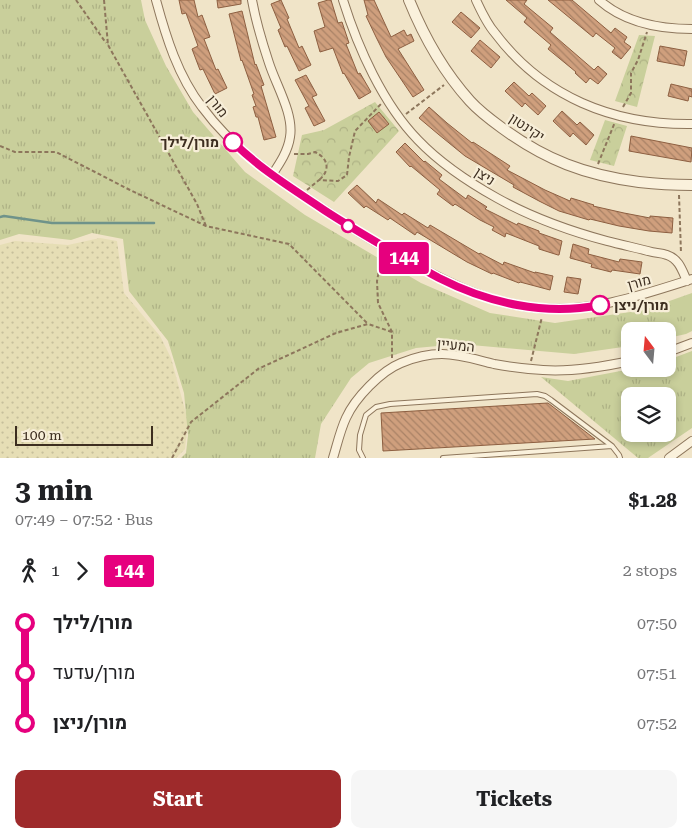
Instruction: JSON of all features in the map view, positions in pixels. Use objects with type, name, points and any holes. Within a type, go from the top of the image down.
[{"type":"street","name":"מורן","points":[[156,0],[172,51],[187,84],[202,107],[244,153],[272,175],[357,231],[439,278],[470,292],[515,305],[564,309],[588,307],[622,300],[689,280]]},
{"type":"street","points":[[252,0],[258,29],[290,123],[291,135],[286,152],[272,175]]},
{"type":"street","name":"ניצן","points":[[343,0],[350,24],[362,52],[387,98],[400,119],[417,140],[439,159],[498,198],[531,215],[570,230],[667,255],[681,266]]},
{"type":"street","name":"יקינטון","points":[[409,0],[426,38],[452,78],[471,102],[490,119],[514,136],[560,162],[583,171],[628,180],[692,185]]},
{"type":"street","points":[[476,0],[494,32],[514,55],[531,73],[556,90],[583,104],[618,116],[640,121],[692,124]]},
{"type":"street","points":[[599,0],[608,8],[649,25],[673,29],[692,29]]},
{"type":"street","points":[[681,266],[689,280]]},
{"type":"street","points":[[676,349],[692,343]]},
{"type":"street","name":"המעיין","points":[[333,458],[346,417],[358,400],[385,372],[401,363],[421,356],[440,354],[460,356],[494,364],[545,370],[606,366],[621,363]]},
{"type":"street","points":[[669,458],[692,441]]},
{"type":"lane","points":[[363,458],[359,450],[360,435],[366,415],[376,407],[390,404],[536,394],[552,400],[612,446],[620,458]]},
{"type":"lane","points":[[443,458],[500,456],[612,446]]},
{"type":"path","points":[[76,0],[108,44],[197,204],[206,226]]},
{"type":"path","points":[[104,0],[108,44]]},
{"type":"path","points":[[594,174],[618,116],[631,93],[631,73],[638,60],[649,25]]},
{"type":"path","points":[[400,119],[452,78]]},
{"type":"path","points":[[319,180],[338,181],[347,174],[355,131],[387,98]]},
{"type":"path","points":[[0,146],[15,152],[56,152],[206,226],[289,244],[368,324],[392,332]]},
{"type":"path","points":[[286,152],[295,154],[315,152],[322,155],[326,161],[324,175],[302,195]]},
{"type":"path","points":[[679,185],[681,266]]},
{"type":"path","points":[[384,247],[377,281],[378,302],[392,332],[392,368]]},
{"type":"path","points":[[529,368],[544,308]]},
{"type":"path","points":[[172,458],[191,422],[258,369],[336,333],[368,324]]},
{"type":"shaded area","points":[[100,238],[117,241],[124,293],[160,336],[171,358],[188,421],[185,449],[176,458],[0,458],[0,245],[15,241],[68,245]]},
{"type":"green space","points":[[0,0],[141,0],[145,20],[166,66],[193,112],[245,172],[305,215],[421,283],[490,313],[555,323],[644,310],[692,293],[692,331],[676,336],[676,322],[621,322],[621,347],[574,354],[460,344],[416,348],[369,363],[351,378],[321,424],[315,458],[181,458],[186,453],[188,435],[184,393],[168,341],[129,291],[123,239],[92,233],[71,240],[19,234],[0,240]]},
{"type":"green space","points":[[639,35],[655,36],[637,107],[615,101]]},
{"type":"green space","points":[[375,102],[399,131],[334,202],[293,176],[302,135],[324,130]]},
{"type":"green space","points":[[605,120],[627,126],[614,166],[590,160]]},
{"type":"green space","points":[[692,351],[692,428],[676,439],[676,387],[621,387],[621,442],[671,442],[648,458],[638,458],[541,377],[568,381],[621,371],[621,378],[676,378],[676,357]]},
{"type":"building","points":[[179,0],[194,0],[198,17],[202,15],[210,37],[204,39],[216,70],[218,69],[227,88],[215,94],[203,69],[200,70],[192,49],[198,46],[186,13],[182,14]]},
{"type":"building","points":[[217,0],[241,0],[241,4],[218,8]]},
{"type":"building","points":[[281,0],[299,48],[302,46],[311,65],[299,71],[287,46],[285,47],[278,30],[281,28],[271,4]]},
{"type":"building","points":[[331,0],[338,23],[342,22],[349,43],[346,44],[358,74],[360,73],[371,92],[359,99],[343,74],[333,48],[320,52],[314,31],[325,27],[318,3]]},
{"type":"building","points":[[364,0],[374,0],[391,37],[404,30],[407,36],[411,34],[414,41],[398,49],[424,90],[413,97],[386,57],[366,16],[368,15]]},
{"type":"building","points":[[506,0],[527,0],[524,4],[553,28],[550,32],[594,70],[598,66],[607,74],[598,84],[590,78],[586,83],[576,72],[548,49],[551,45],[524,22],[527,18]]},
{"type":"building","points":[[548,0],[572,0],[611,33],[615,28],[627,37],[624,42],[631,47],[621,59],[612,52],[615,48],[596,33],[593,37]]},
{"type":"building","points":[[242,11],[255,65],[264,85],[261,86],[276,137],[264,140],[258,117],[256,117],[253,107],[256,106],[252,95],[254,94],[241,61],[229,14]]},
{"type":"building","points":[[461,12],[480,28],[471,38],[452,22]]},
{"type":"building","points":[[480,40],[500,57],[491,68],[471,51]]},
{"type":"building","points":[[660,46],[687,51],[684,66],[657,61]]},
{"type":"building","points":[[306,75],[317,95],[312,97],[325,121],[314,126],[305,108],[309,106],[295,80]]},
{"type":"building","points":[[514,82],[529,96],[532,93],[546,106],[538,115],[525,103],[522,107],[505,91]]},
{"type":"building","points":[[671,84],[692,89],[692,97],[689,96],[688,101],[668,96]]},
{"type":"building","points":[[429,107],[472,143],[510,166],[507,170],[545,190],[570,201],[571,198],[593,206],[624,213],[650,218],[650,216],[673,218],[672,233],[649,231],[589,220],[559,211],[539,201],[513,187],[514,185],[465,156],[419,118]]},
{"type":"building","points":[[562,111],[577,125],[580,122],[594,135],[586,145],[573,133],[570,137],[553,121]]},
{"type":"building","points":[[379,112],[389,124],[377,133],[368,121]]},
{"type":"building","points":[[631,136],[692,148],[691,162],[629,151]]},
{"type":"building","points":[[405,143],[424,162],[442,175],[439,179],[466,199],[468,195],[487,207],[485,209],[517,225],[518,223],[562,241],[559,255],[539,249],[539,246],[506,233],[505,237],[492,230],[494,227],[455,204],[453,206],[437,194],[440,190],[410,167],[396,152]]},
{"type":"building","points":[[357,185],[376,203],[378,199],[402,215],[404,213],[428,228],[430,225],[479,254],[503,265],[504,262],[535,273],[553,276],[550,290],[492,274],[467,262],[417,232],[415,235],[390,218],[388,220],[366,206],[364,208],[348,193]]},
{"type":"building","points":[[573,244],[589,249],[588,254],[619,262],[620,259],[642,262],[640,274],[612,270],[611,272],[591,267],[592,264],[570,258]]},
{"type":"building","points":[[567,277],[581,279],[578,294],[564,292]]},
{"type":"building","points":[[548,403],[595,439],[383,451],[381,413]]},
{"type":"waterway","points":[[0,217],[52,223],[154,223]]},
{"type":"bus line","name":"144","points":[[233,142],[266,171],[357,231],[439,278],[470,292],[515,305],[539,308],[564,309],[600,305]]},
{"type":"place","name":"מורן/לילך","points":[[233,142]]},
{"type":"place","name":"מורן/ניצן","points":[[600,305]]}]
